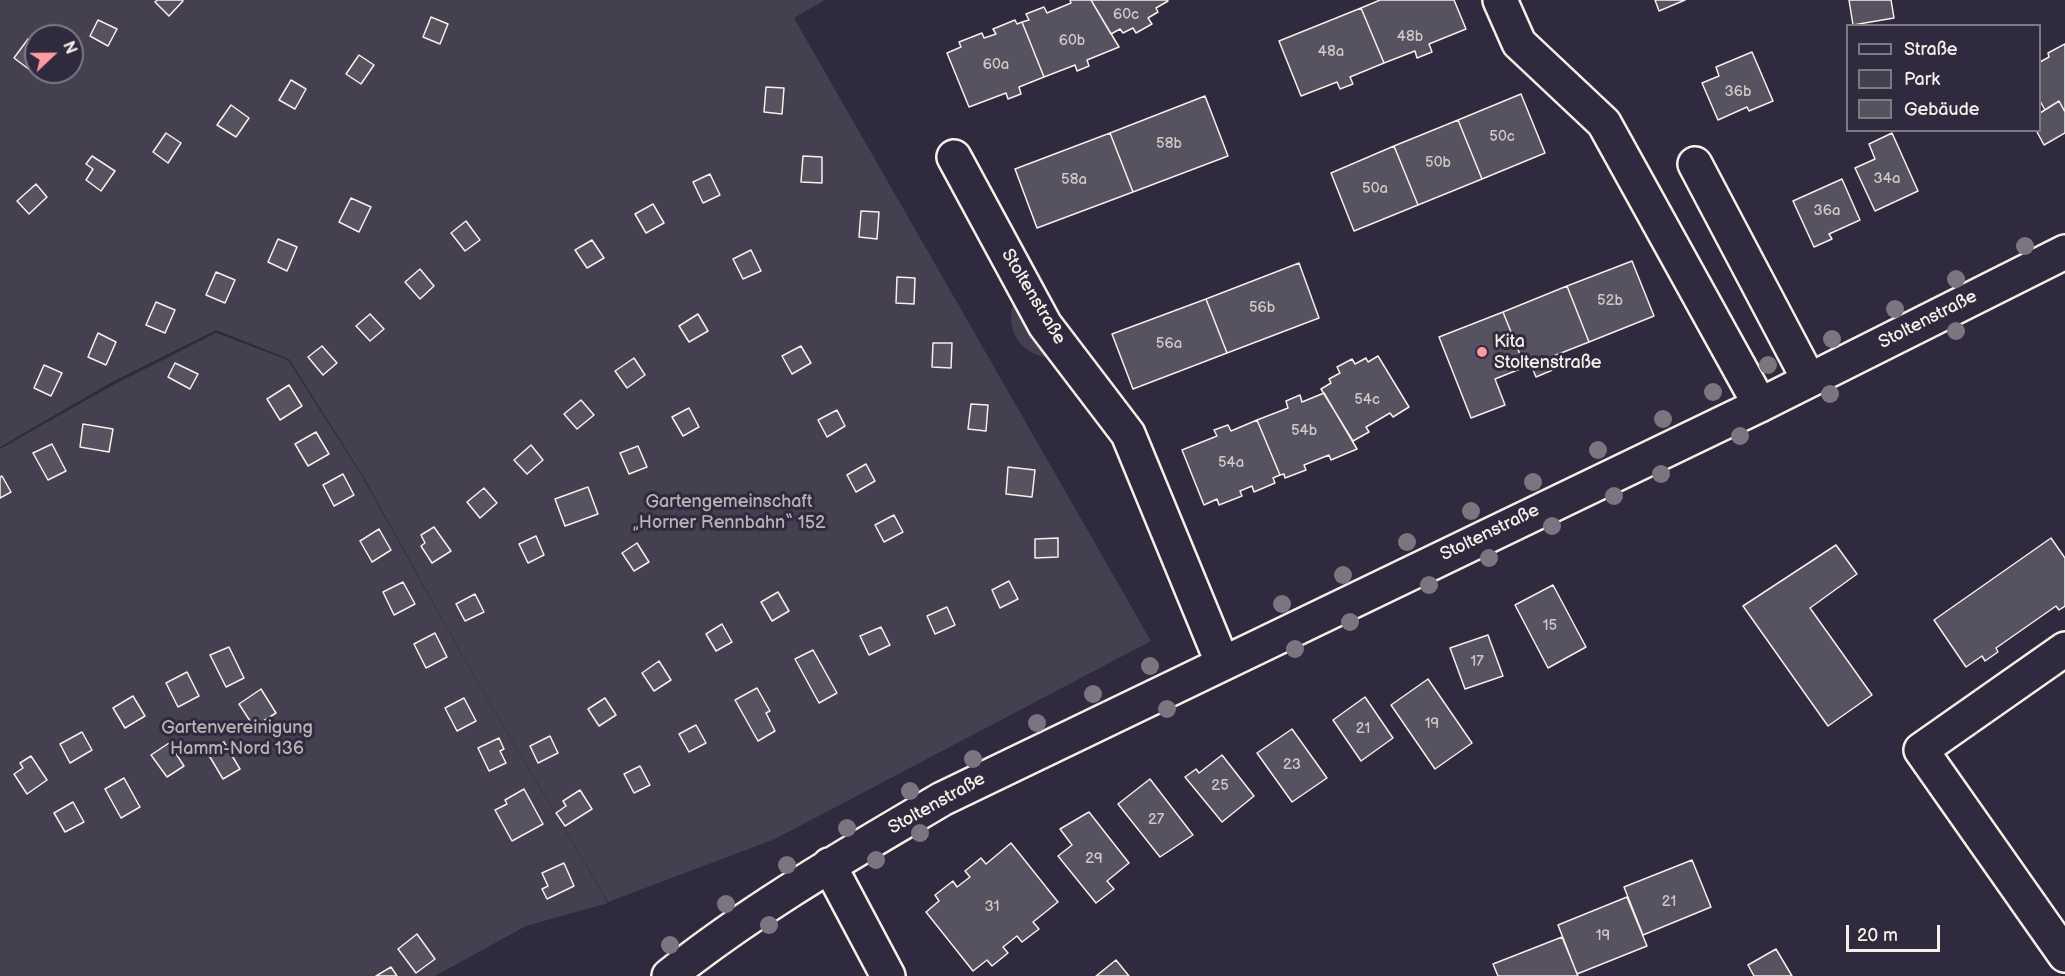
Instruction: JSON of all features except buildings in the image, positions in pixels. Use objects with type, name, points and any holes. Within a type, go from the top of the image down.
[{"type":"street","points":[[1500,0],[1519,43],[1604,123],[1760,405]]},
{"type":"street","name":"Stoltenstraße","points":[[954,157],[1045,325],[1128,434],[1222,662]]},
{"type":"street","points":[[1695,164],[1809,380]]},
{"type":"street","name":"Stoltenstraße","points":[[669,976],[738,925],[829,865],[942,799],[1222,662],[1760,405],[2065,252]]},
{"type":"street","points":[[2065,649],[1921,750],[2065,955]]},
{"type":"street","points":[[829,865],[888,976]]},
{"type":"green space","name":"Gartengemeinschaft „Horner Rennbahn“ 152","points":[[0,0],[825,0],[794,18],[1151,641],[775,839],[608,902],[470,669],[363,476],[289,359],[216,330],[112,382],[0,447]]},
{"type":"green space","points":[[1018,290],[1060,359],[1033,353],[1016,338],[1011,316]]},
{"type":"green space","name":"Gartenvereinigung Hamm-Nord 136","points":[[216,333],[288,360],[362,476],[469,668],[608,903],[526,926],[435,976],[0,976],[0,449],[113,385]]},
{"type":"place","name":"Kita Stoltenstraße","points":[[1482,352]]}]
